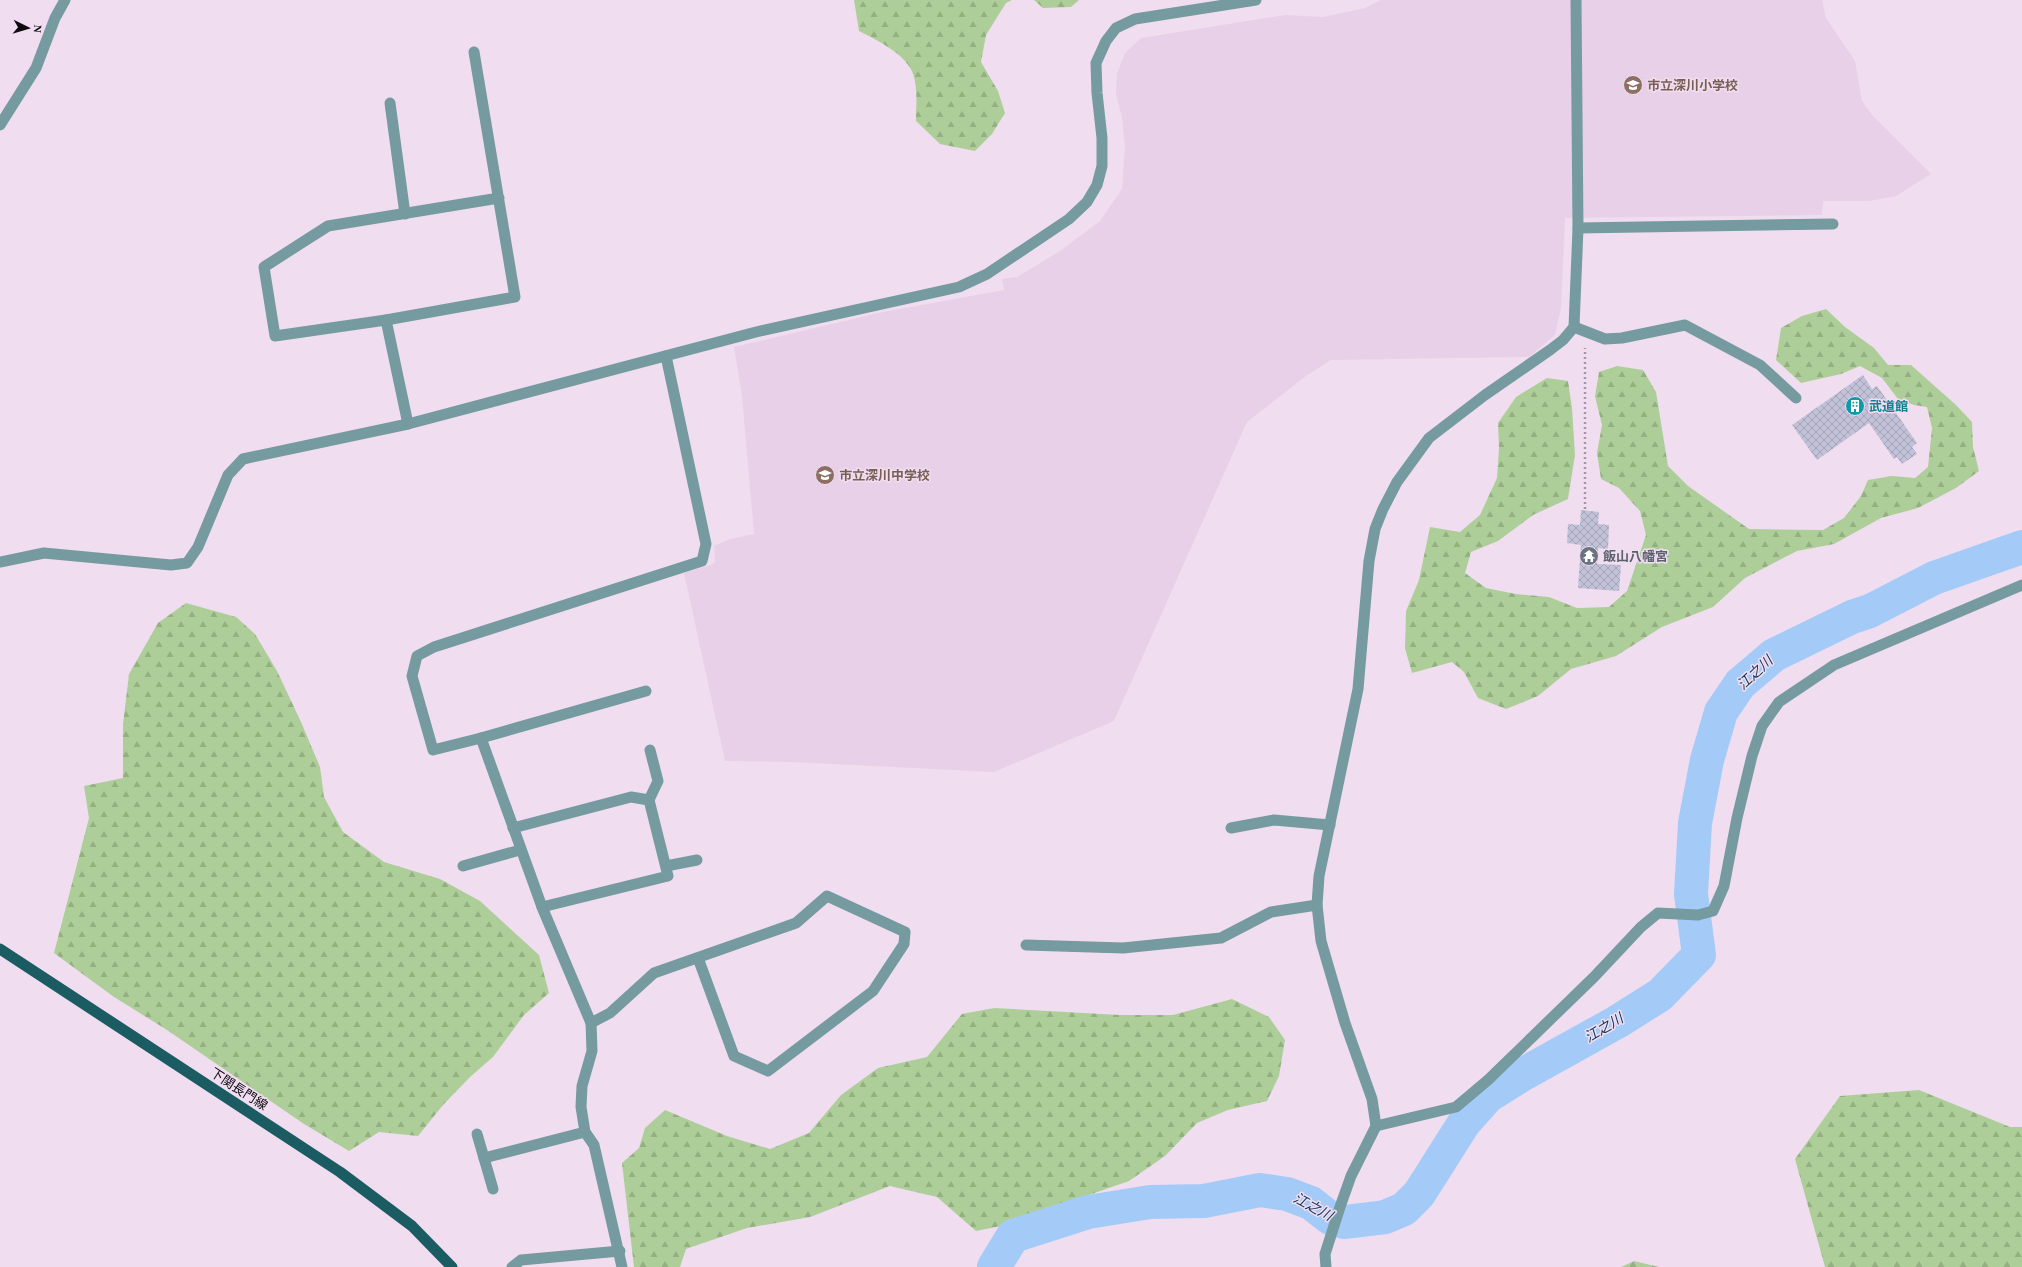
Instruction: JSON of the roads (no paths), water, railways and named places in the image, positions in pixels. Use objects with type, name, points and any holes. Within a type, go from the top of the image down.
[{"type":"main road","name":"下関長門線","points":[[0,949],[340,1172],[412,1226],[452,1267]]},
{"type":"street","points":[[0,125],[36,68],[55,18],[65,0]]},
{"type":"street","points":[[0,562],[44,553],[172,565],[187,563],[198,547],[228,475],[243,459],[408,424],[756,332],[959,287],[987,274],[1069,218],[1087,202],[1096,185],[1102,166],[1096,63],[1106,41],[1116,28],[1135,20],[1256,0]]},
{"type":"street","points":[[1326,1267],[1325,1254],[1340,1207],[1352,1176],[1376,1126],[1372,1098],[1345,1023],[1321,941],[1317,905],[1320,876],[1358,689],[1369,560],[1375,529],[1397,482],[1430,438],[1485,395],[1563,340],[1574,327],[1578,228],[1576,0]]},
{"type":"street","points":[[474,52],[515,297],[386,320],[275,336],[264,267],[328,226],[498,198]]},
{"type":"street","points":[[390,102],[405,214]]},
{"type":"street","points":[[1578,228],[1833,224]]},
{"type":"street","points":[[386,320],[408,424]]},
{"type":"street","points":[[1574,327],[1605,339],[1622,338],[1685,325],[1760,365],[1796,398]]},
{"type":"street","points":[[646,691],[481,738],[433,750],[412,676],[417,656],[434,647],[702,561],[706,544],[666,356]]},
{"type":"street","points":[[1376,1126],[1456,1107],[1488,1080],[1594,977],[1641,926],[1658,913],[1698,915],[1713,911],[1724,886],[1737,818],[1752,756],[1762,726],[1779,702],[1834,665],[2022,585]]},
{"type":"street","points":[[481,738],[520,850],[542,907],[591,1023],[592,1051],[582,1086],[581,1107],[585,1132],[594,1145],[620,1251],[622,1267]]},
{"type":"street","points":[[542,907],[668,876],[649,800],[658,781],[650,750]]},
{"type":"street","points":[[513,828],[631,797],[649,800]]},
{"type":"street","points":[[1231,828],[1274,820],[1330,825]]},
{"type":"street","points":[[463,866],[520,850]]},
{"type":"street","points":[[666,866],[698,860]]},
{"type":"street","points":[[591,1023],[610,1013],[654,973],[796,923],[827,896],[905,932],[904,944],[873,991],[768,1071],[734,1056],[698,958]]},
{"type":"street","points":[[1026,945],[1123,948],[1221,938],[1272,912],[1317,905]]},
{"type":"street","points":[[484,1158],[585,1132]]},
{"type":"street","points":[[476,1134],[493,1189]]},
{"type":"street","points":[[512,1267],[521,1260],[620,1251]]},
{"type":"waterway","name":"江之川","points":[[994,1267],[1013,1236],[1088,1212],[1150,1202],[1204,1201],[1260,1190],[1287,1194],[1311,1203],[1330,1218],[1344,1222],[1385,1217],[1404,1209],[1419,1194],[1464,1123],[1488,1096],[1520,1076],[1617,1022],[1660,995],[1699,955],[1691,894],[1695,823],[1707,760],[1721,712],[1740,684],[1774,655],[1852,617],[1870,611],[1934,578],[2022,547]]},
{"type":"place","name":"市立深川小学校","points":[[1633,85]]},
{"type":"place","name":"武道館","points":[[1855,406]]},
{"type":"place","name":"市立深川中学校","points":[[825,475]]},
{"type":"place","name":"飯山八幡宮","points":[[1589,556]]}]
